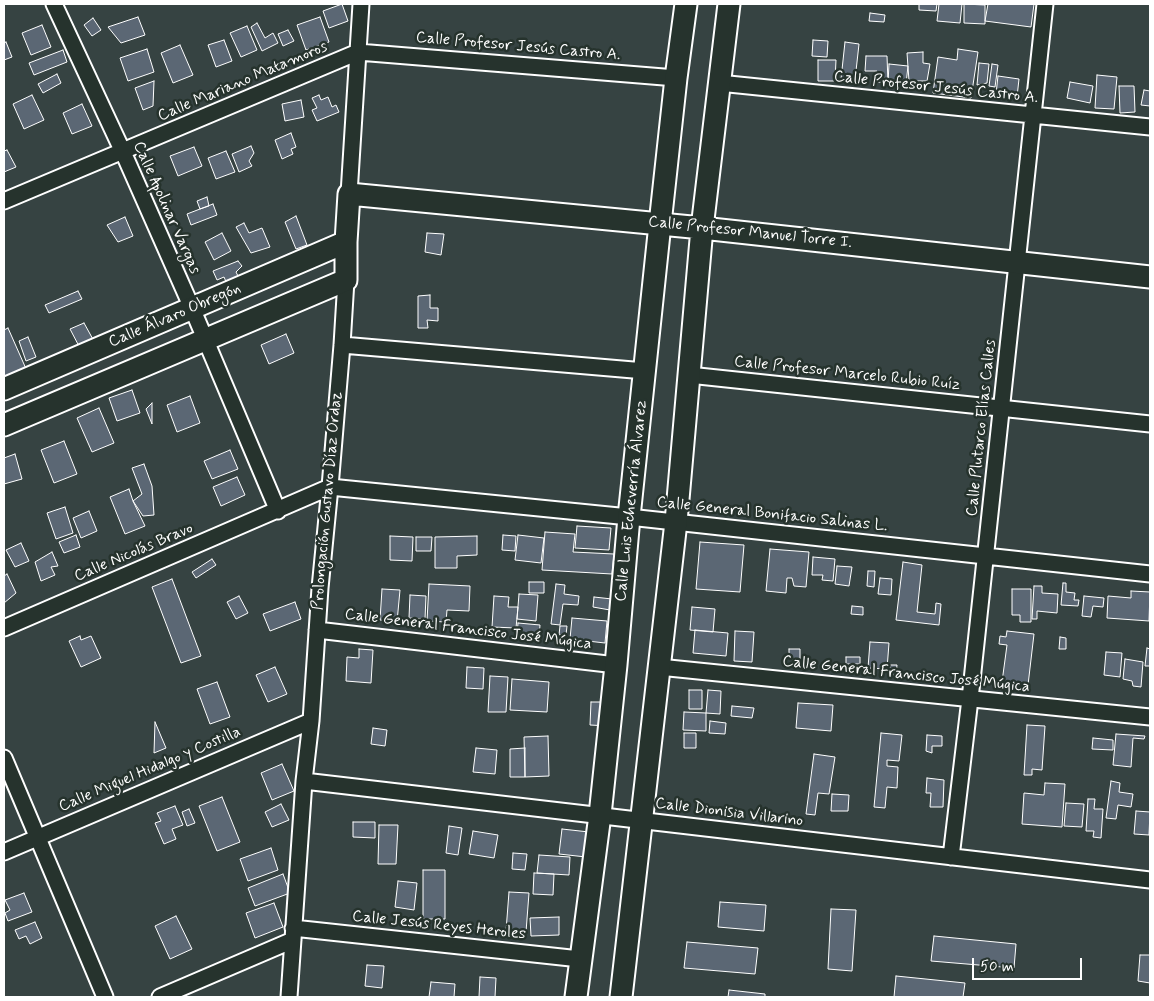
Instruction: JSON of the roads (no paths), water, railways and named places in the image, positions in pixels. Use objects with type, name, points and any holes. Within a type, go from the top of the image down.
[{"type":"street","name":"Calle Apolinar Vargas","points":[[54,4],[123,152],[192,308],[278,511]]},
{"type":"street","name":"Prolongación Gustavo Díaz Ordaz","points":[[289,997],[304,781],[342,344],[346,242],[361,4]]},
{"type":"street","name":"Calle Luis Echeverría Álvarez","points":[[576,997],[600,815],[660,224],[686,4]]},
{"type":"street","points":[[621,997],[676,522],[702,228],[729,4]]},
{"type":"street","name":"Calle Plutarco Elías Calles","points":[[951,857],[1046,4]]},
{"type":"street","name":"Calle Mariano Matamoros","points":[[4,201],[358,52]]},
{"type":"street","name":"Calle Profesor Jesús Castro A.","points":[[358,52],[676,78]]},
{"type":"street","name":"Calle Profesor Jesús Castro A.","points":[[719,83],[1150,127]]},
{"type":"street","name":"Calle Profesor Manuel Torre I.","points":[[349,194],[702,228],[1150,277]]},
{"type":"street","name":"Calle Álvaro Obregón","points":[[4,389],[346,242]]},
{"type":"street","name":"Calle Álvaro Obregón","points":[[4,425],[346,280]]},
{"type":"street","points":[[342,344],[645,371]]},
{"type":"street","name":"Calle Profesor Marcelo Rubio Ruíz","points":[[689,375],[1150,424]]},
{"type":"street","name":"Calle Nicolás Bravo","points":[[4,628],[330,487]]},
{"type":"street","name":"Calle General Bonifacio Salinas L.","points":[[330,487],[629,517],[1150,574]]},
{"type":"street","name":"Calle General Francisco José Múgica","points":[[317,630],[616,666]]},
{"type":"street","name":"Calle General Francisco José Múgica","points":[[659,667],[1150,717]]},
{"type":"street","name":"Calle Miguel Hidalgo y Costilla","points":[[4,852],[310,721]]},
{"type":"street","points":[[4,758],[105,997]]},
{"type":"street","name":"Calle Dionisia Villarino","points":[[304,781],[1150,880]]},
{"type":"street","points":[[160,997],[293,934]]},
{"type":"street","name":"Calle Jesús Reyes Heroles","points":[[293,934],[580,959]]}]
